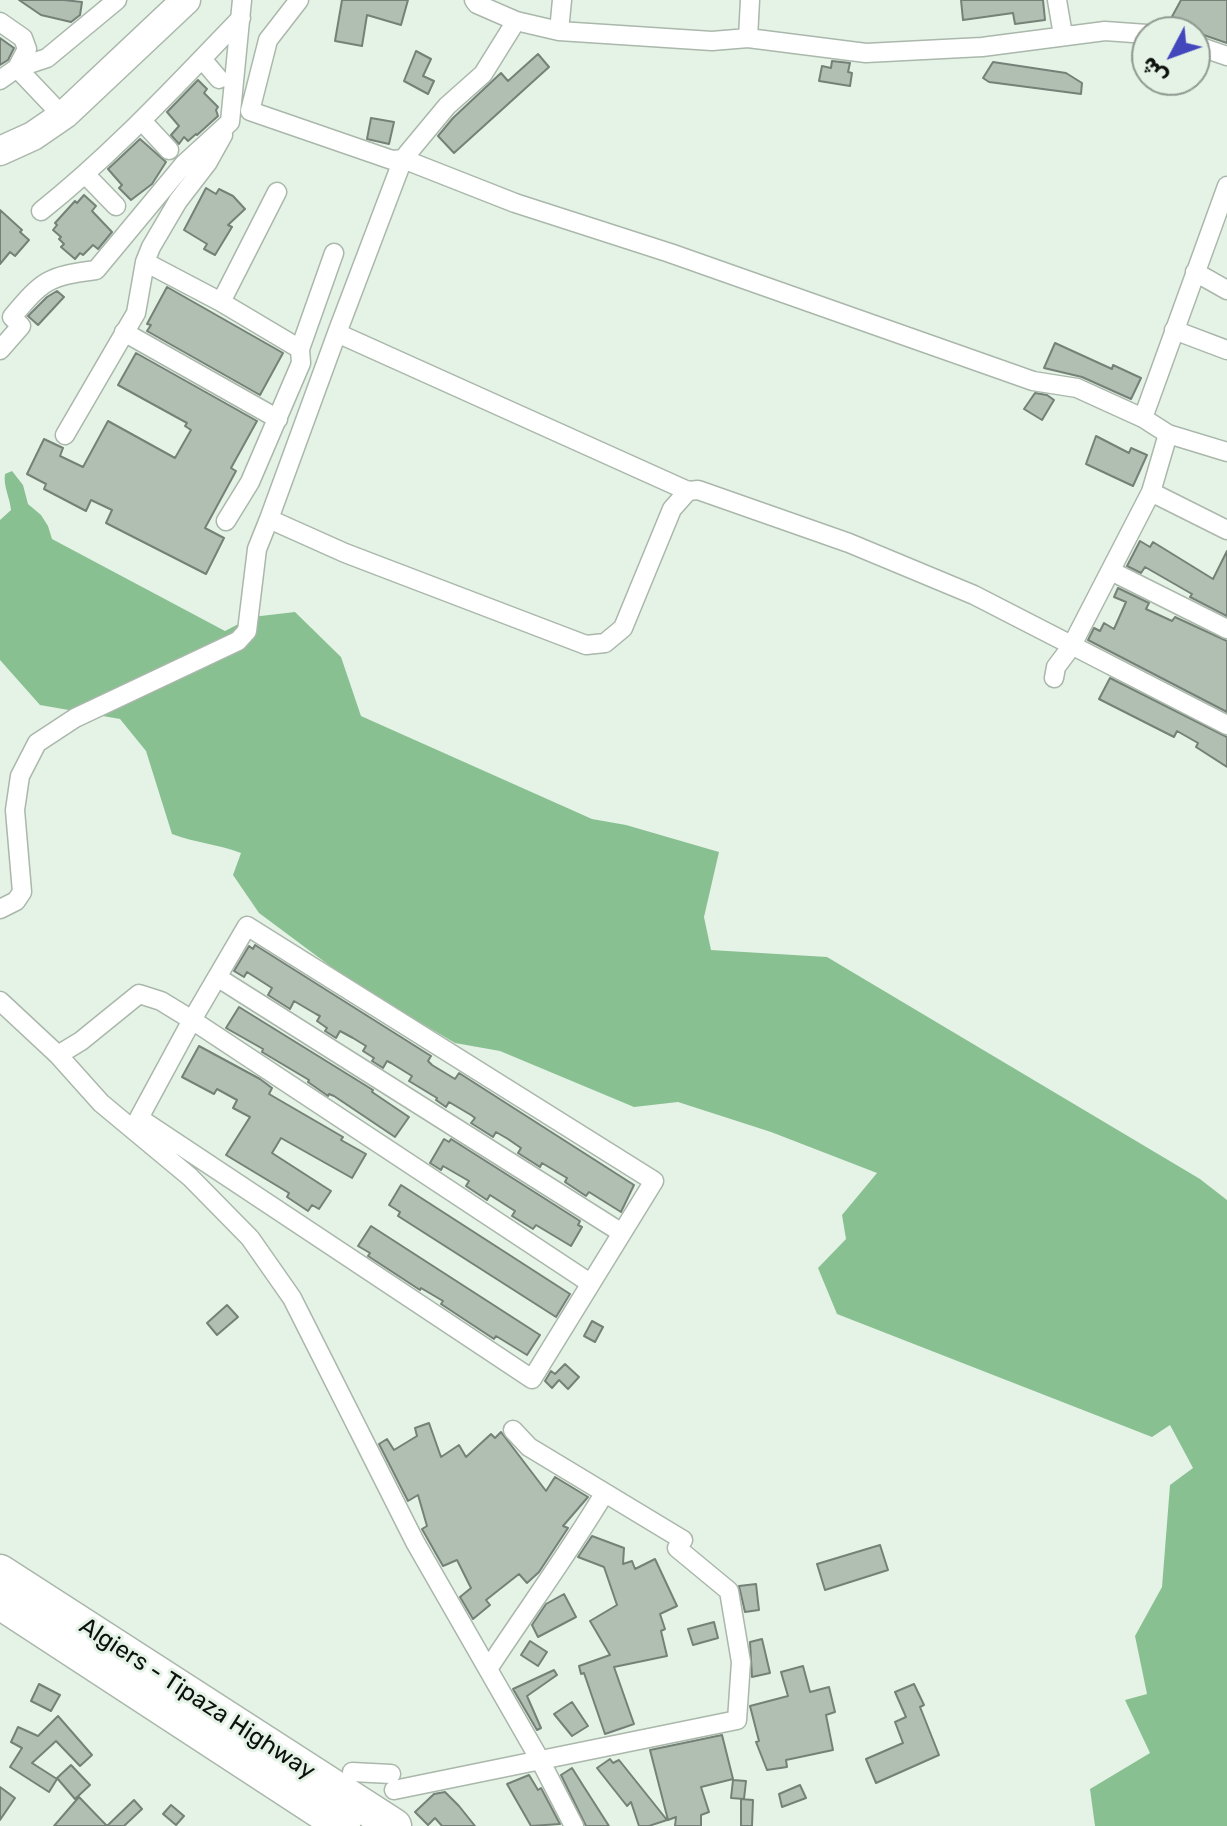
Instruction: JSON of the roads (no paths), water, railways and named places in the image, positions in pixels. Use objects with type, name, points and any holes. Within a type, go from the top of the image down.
[{"type":"highway","name":"Algiers - Tipaza Highway","points":[[0,1572],[394,1826]]},
{"type":"highway","name":"Algiers - Tipaza Highway","points":[[0,1602],[343,1826]]},
{"type":"highway","points":[[0,1626],[65,1655],[93,1662]]},
{"type":"main road","points":[[0,135],[54,107],[166,0]]},
{"type":"main road","points":[[0,151],[33,136],[65,114],[186,0]]},
{"type":"street","points":[[0,80],[17,68],[47,58],[117,0]]},
{"type":"street","points":[[299,0],[268,40],[250,111],[392,160],[403,159],[515,203],[685,258],[1033,381],[1077,388],[1143,418],[1168,434],[1227,452]]},
{"type":"street","points":[[474,0],[516,21],[559,31],[712,41],[748,38],[866,53],[982,47],[1105,31],[1131,33]]},
{"type":"street","points":[[559,31],[562,0]]},
{"type":"street","points":[[748,38],[750,0]]},
{"type":"street","points":[[1057,0],[1063,35]]},
{"type":"street","points":[[41,211],[86,175],[142,121],[202,59],[241,9]]},
{"type":"street","points":[[65,435],[136,313],[145,262],[167,219],[203,171],[230,122],[241,9]]},
{"type":"street","points":[[0,909],[16,901],[22,892],[15,810],[20,776],[37,743],[75,718],[238,641],[247,631],[257,549],[403,159],[447,106],[483,74],[516,21]]},
{"type":"street","points":[[0,22],[26,43],[25,54],[17,68]]},
{"type":"street","points":[[202,59],[219,79]]},
{"type":"street","points":[[17,68],[54,107]]},
{"type":"street","points":[[142,121],[169,150]]},
{"type":"street","points":[[0,350],[21,326],[12,317],[39,287],[55,276],[96,270],[184,164],[230,122]]},
{"type":"street","points":[[86,175],[116,206]]},
{"type":"street","points":[[1143,418],[1227,186]]},
{"type":"street","points":[[221,302],[277,192]]},
{"type":"street","points":[[226,521],[250,482],[301,363],[300,349],[334,253]]},
{"type":"street","points":[[145,262],[300,349]]},
{"type":"street","points":[[1195,272],[1227,290]]},
{"type":"street","points":[[1174,330],[1227,350]]},
{"type":"street","points":[[124,332],[278,419]]},
{"type":"street","points":[[337,333],[688,491],[698,490],[849,543],[974,595],[1227,725]]},
{"type":"street","points":[[1054,678],[1056,667],[1071,647],[1151,492],[1168,434]]},
{"type":"street","points":[[269,519],[345,553],[586,645],[605,643],[623,628],[672,509],[688,491]]},
{"type":"street","points":[[1151,492],[1227,530]]},
{"type":"street","points":[[1111,571],[1227,629]]},
{"type":"street","points":[[247,926],[654,1181],[532,1379],[139,1118],[192,1020],[247,926]]},
{"type":"street","points":[[217,977],[622,1233]]},
{"type":"street","points":[[58,1055],[81,1041],[139,994],[161,1001],[590,1283]]},
{"type":"street","points":[[0,1001],[58,1055],[101,1103],[190,1177],[250,1238],[292,1298],[415,1542],[540,1760],[574,1826]]},
{"type":"street","points":[[352,1772],[393,1782],[540,1760],[737,1720],[741,1662],[729,1591],[677,1548],[683,1540],[529,1447],[513,1430]]},
{"type":"street","points":[[488,1669],[604,1494]]}]
